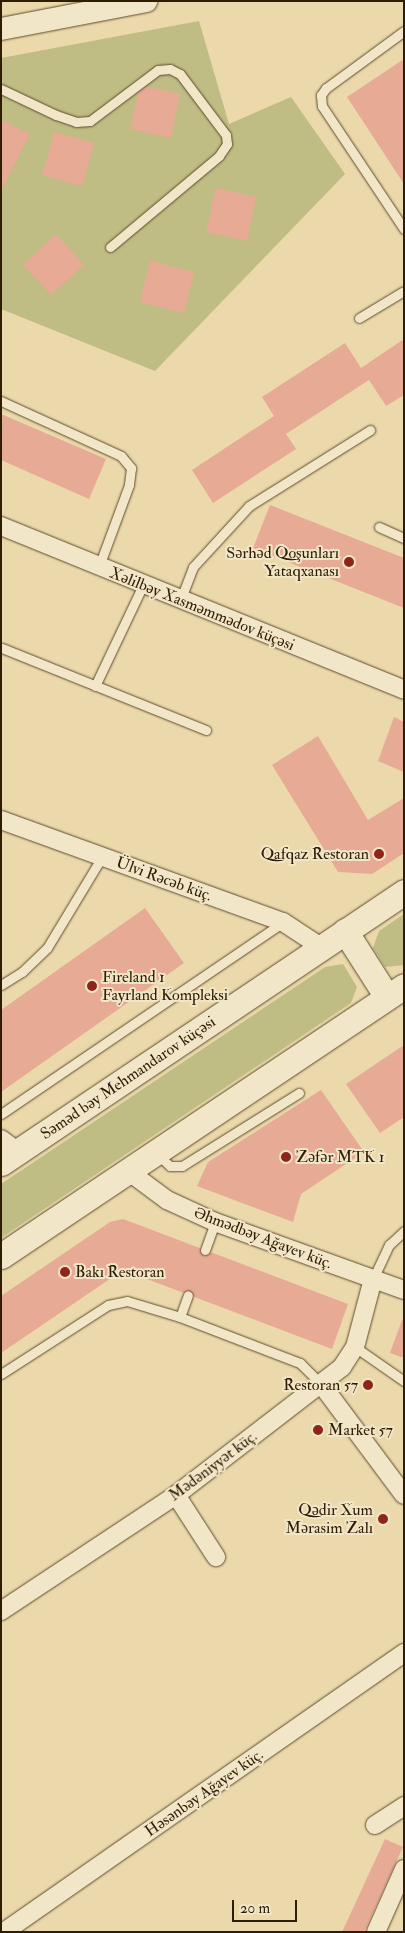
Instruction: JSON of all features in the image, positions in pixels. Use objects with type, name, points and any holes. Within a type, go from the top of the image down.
[{"type":"main road","name":"Səməd bəy Mehmandarov küçəsi","points":[[7,1152],[404,892]]},
{"type":"main road","points":[[1,1256],[395,991],[345,931]]},
{"type":"street","points":[[1,29],[146,1]]},
{"type":"street","name":"Xəlilbəy Xasməmmədov küçəsi","points":[[1,526],[180,601],[404,690]]},
{"type":"street","name":"Ülvi Rəcəb küç.","points":[[1,820],[283,922],[322,947]]},
{"type":"street","name":"Əhmədbəy Ağayev küç.","points":[[128,1171],[167,1200],[215,1222],[404,1290]]},
{"type":"street","name":"Mədəniyyət küç.","points":[[1,1611],[176,1495],[322,1385],[342,1367],[355,1347],[373,1279]]},
{"type":"street","points":[[322,1385],[404,1496]]},
{"type":"street","points":[[176,1495],[216,1557]]},
{"type":"street","name":"Həsənbəy Ağayev küç.","points":[[4,1932],[404,1654]]},
{"type":"street","points":[[375,1824],[404,1806]]},
{"type":"street","points":[[376,1932],[404,1869]]},
{"type":"lane","points":[[404,31],[326,88],[321,95],[322,106],[404,229]]},
{"type":"lane","points":[[1,89],[56,115],[76,122],[90,121],[158,70],[170,69],[180,74],[226,135],[227,144],[219,156],[110,247]]},
{"type":"lane","points":[[359,318],[404,291]]},
{"type":"lane","points":[[1,402],[121,456],[131,468],[129,485],[100,566]]},
{"type":"lane","points":[[180,601],[193,567],[249,506],[370,430]]},
{"type":"lane","points":[[379,527],[404,538]]},
{"type":"lane","points":[[95,686],[143,585]]},
{"type":"lane","points":[[2,648],[206,730]]},
{"type":"lane","points":[[1,985],[22,972],[47,948],[102,857]]},
{"type":"lane","points":[[1,1114],[283,922]]},
{"type":"lane","points":[[156,1153],[170,1166],[182,1166],[299,1093]]},
{"type":"lane","points":[[205,1250],[215,1222]]},
{"type":"lane","points":[[373,1279],[390,1245],[404,1231]]},
{"type":"lane","points":[[180,1317],[188,1295]]},
{"type":"lane","points":[[1,1374],[108,1306],[127,1301],[180,1317],[300,1363],[322,1385]]},
{"type":"lane","points":[[355,1347],[404,1381]]},
{"type":"shaded area","points":[[199,21],[229,124],[291,97],[345,174],[155,371],[1,309],[1,58]]},
{"type":"shaded area","points":[[404,914],[404,965],[385,967],[373,948],[379,931]]},
{"type":"shaded area","points":[[343,964],[357,987],[351,1003],[1,1238],[1,1184],[325,967]]},
{"type":"building","points":[[404,59],[404,184],[347,97]]},
{"type":"building","points":[[140,85],[180,94],[171,138],[130,129]]},
{"type":"building","points":[[1,120],[30,134],[1,191]]},
{"type":"building","points":[[54,132],[94,143],[82,186],[42,175]]},
{"type":"building","points":[[216,188],[256,197],[247,241],[206,232]]},
{"type":"building","points":[[56,234],[84,265],[51,295],[23,265]]},
{"type":"building","points":[[150,261],[194,272],[184,313],[140,302]]},
{"type":"building","points":[[404,339],[404,395],[386,406],[369,380],[286,434],[296,449],[213,503],[192,470],[274,416],[262,397],[345,343],[361,368]]},
{"type":"building","points":[[1,414],[106,459],[89,499],[1,460]]},
{"type":"building","points":[[270,505],[404,558],[404,608],[253,548]]},
{"type":"building","points":[[394,717],[404,722],[404,772],[378,761]]},
{"type":"building","points":[[318,736],[368,820],[404,798],[404,853],[372,874],[338,872],[272,765]]},
{"type":"building","name":"Fireland 1 Fayrland Kompleksi","points":[[145,908],[184,963],[1,1092],[1,1010]]},
{"type":"building","points":[[404,1045],[404,1117],[380,1133],[346,1084]]},
{"type":"building","name":"Zəfər MTK 1","points":[[321,1090],[364,1152],[301,1194],[293,1222],[197,1186],[208,1162]]},
{"type":"building","points":[[123,1219],[348,1304],[332,1349],[123,1270],[1,1353],[1,1296],[110,1222]]},
{"type":"building","points":[[402,1320],[404,1321],[404,1358],[390,1353]]},
{"type":"building","points":[[385,1839],[403,1847],[364,1932],[342,1932]]},
{"type":"place","name":"Sərhəd Qoşunları Yataqxanası","points":[[349,562]]},
{"type":"place","name":"Qafqaz Restoran","points":[[379,854]]},
{"type":"place","name":"Fireland 1 Fayrland Kompleksi","points":[[92,986]]},
{"type":"place","name":"Zəfər MTK 1","points":[[286,1157]]},
{"type":"place","name":"Bakı Restoran","points":[[65,1272]]},
{"type":"place","name":"Restoran 57","points":[[368,1385]]},
{"type":"place","name":"Market 57","points":[[318,1430]]},
{"type":"place","name":"Qədir Xum Mərasim Zalı","points":[[383,1519]]}]
